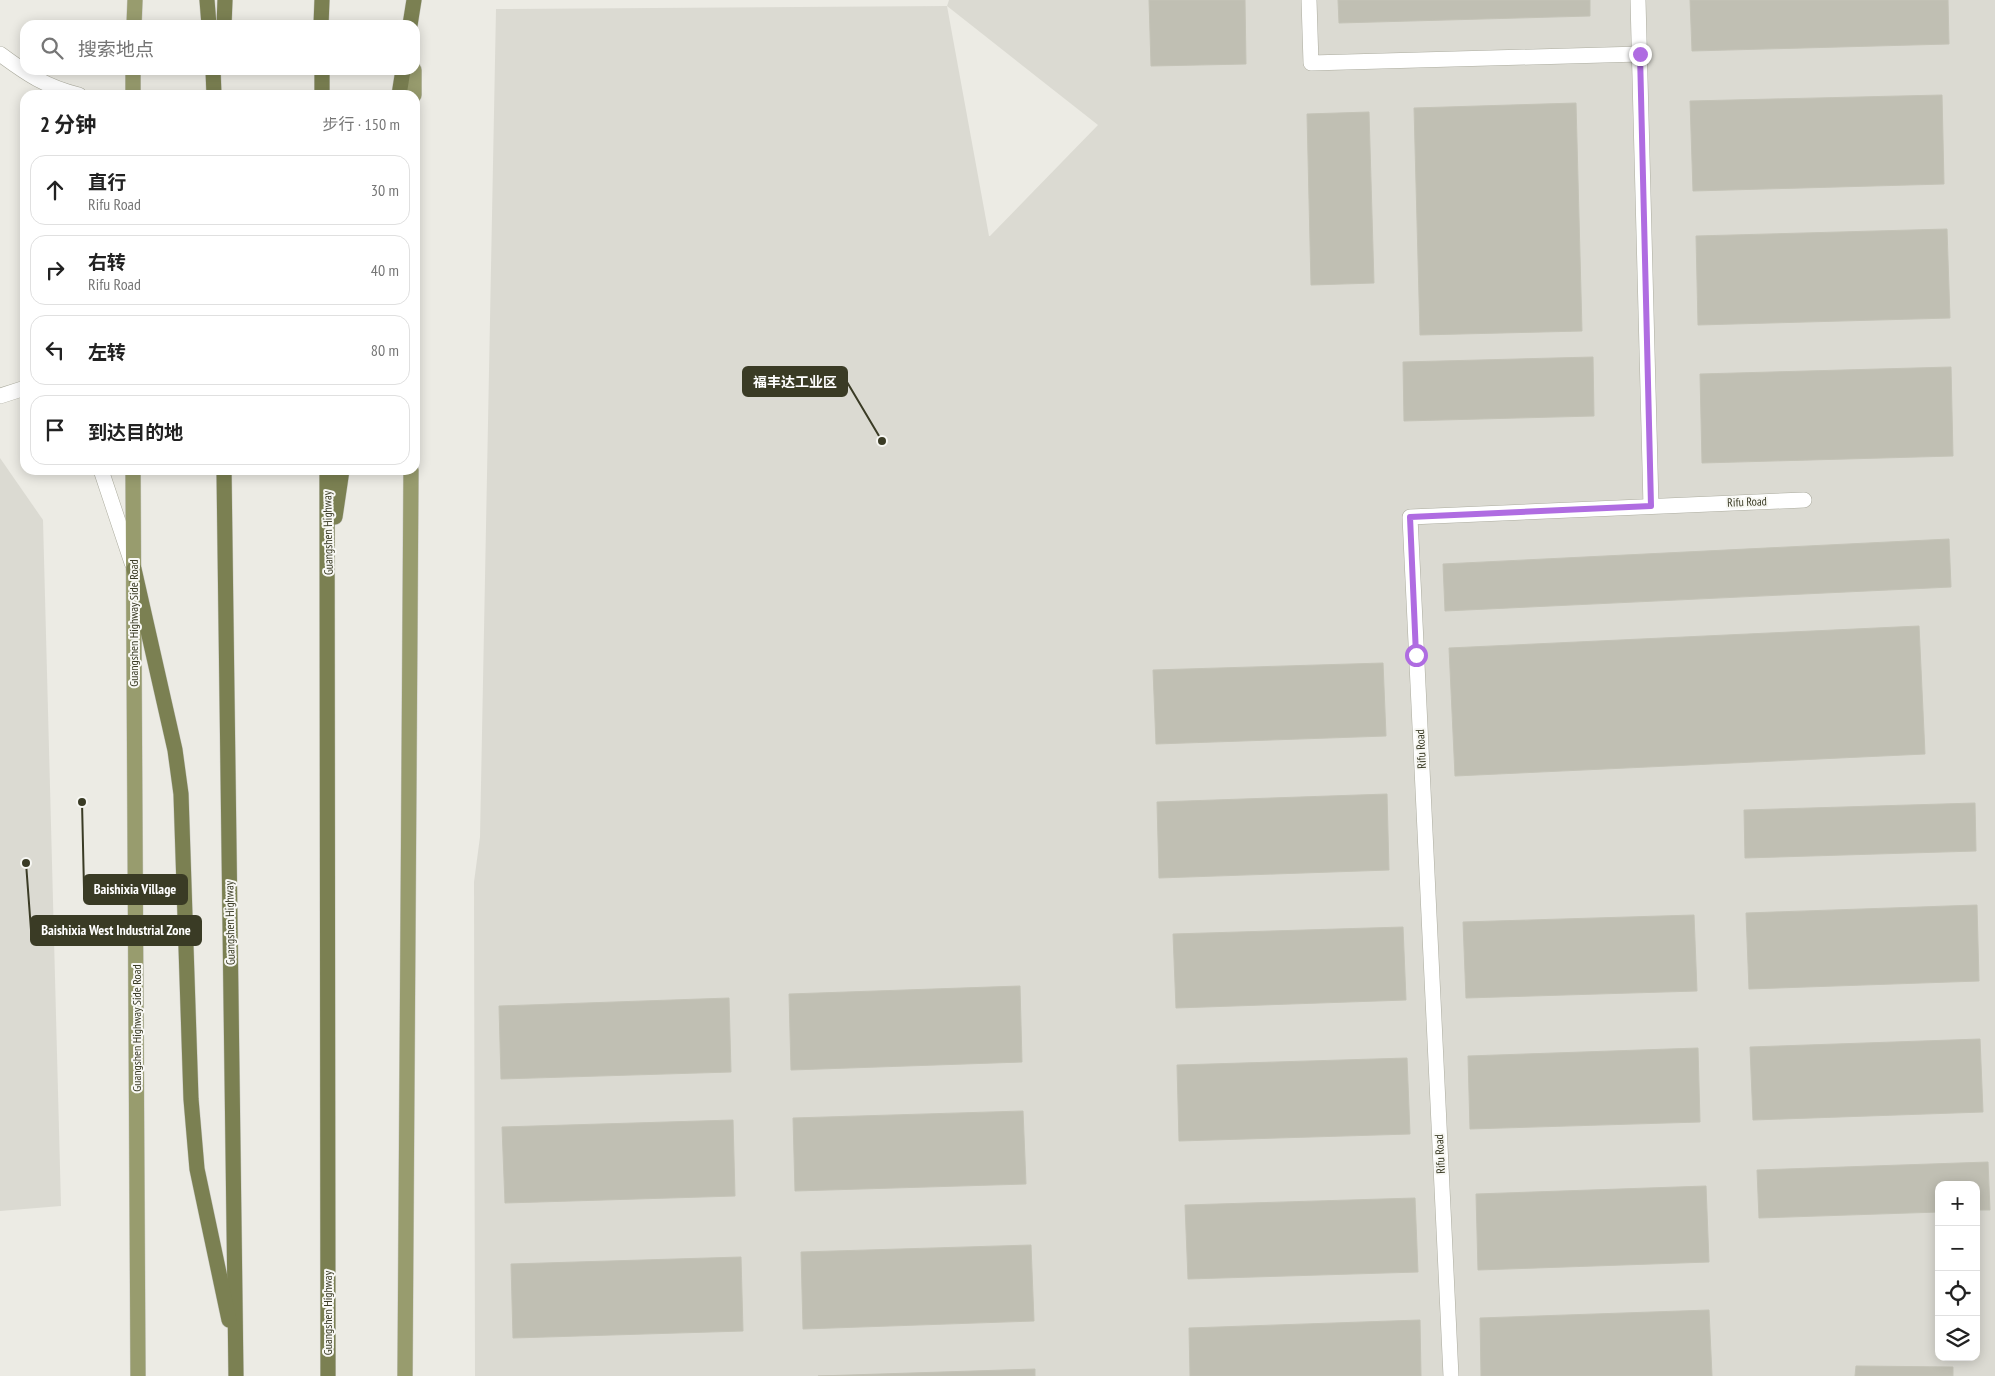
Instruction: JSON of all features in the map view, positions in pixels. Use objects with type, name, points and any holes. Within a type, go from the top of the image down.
[{"type":"highway","points":[[207,0],[209,20]]},
{"type":"highway","points":[[224,20],[225,0]]},
{"type":"highway","points":[[322,0],[322,20]]},
{"type":"highway","points":[[411,20],[414,0]]},
{"type":"highway","points":[[213,75],[214,90]]},
{"type":"highway","points":[[222,90],[223,75]]},
{"type":"highway","points":[[322,75],[322,90]]},
{"type":"highway","points":[[400,90],[402,75]]},
{"type":"highway","name":"Guangshen Highway","points":[[224,475],[236,1376]]},
{"type":"highway","name":"Guangshen Highway","points":[[327,475],[328,1369]]},
{"type":"highway","points":[[328,561],[341,475]]},
{"type":"highway","points":[[134,569],[175,750],[181,794],[191,1099],[197,1169],[236,1354]]},
{"type":"main road","points":[[134,20],[135,0]]},
{"type":"main road","points":[[414,0],[414,20]]},
{"type":"main road","points":[[133,75],[133,90]]},
{"type":"main road","points":[[414,75],[414,90]]},
{"type":"main road","name":"Guangshen Highway Side Road","points":[[133,475],[138,1376]]},
{"type":"main road","points":[[405,1376],[411,475]]},
{"type":"street","points":[[1309,0],[1310,63],[1640,54]]},
{"type":"street","points":[[1638,0],[1651,506]]},
{"type":"street","points":[[0,54],[20,67]]},
{"type":"street","points":[[32,75],[58,90]]},
{"type":"street","points":[[1,396],[20,390]]},
{"type":"street","points":[[1,396],[20,399]]},
{"type":"street","points":[[102,475],[134,569]]},
{"type":"street","name":"Rifu Road","points":[[1451,1376],[1410,517],[1804,500]]},
{"type":"shaded area","points":[[949,0],[1995,0],[1995,1376],[475,1376],[474,882],[480,837],[496,9],[947,6]],"holes":[[[947,6],[1098,125],[989,236]]]},
{"type":"shaded area","points":[[0,458],[43,520],[61,1206],[0,1211]]},
{"type":"building","points":[[1149,0],[1245,0],[1246,64],[1151,66]]},
{"type":"building","points":[[1338,0],[1590,0],[1590,16],[1339,23]]},
{"type":"building","points":[[1690,0],[1948,0],[1949,44],[1692,51]]},
{"type":"building","points":[[1942,95],[1944,184],[1693,191],[1690,101]]},
{"type":"building","points":[[1576,103],[1582,331],[1420,335],[1414,108]]},
{"type":"building","points":[[1369,112],[1374,283],[1311,285],[1307,114]]},
{"type":"building","points":[[1947,229],[1950,318],[1698,325],[1696,236]]},
{"type":"building","points":[[1593,357],[1594,416],[1404,421],[1403,362]]},
{"type":"building","points":[[1951,367],[1953,456],[1702,463],[1700,374]]},
{"type":"building","points":[[1949,539],[1951,587],[1445,611],[1443,564]]},
{"type":"building","points":[[1919,626],[1925,754],[1455,776],[1449,648]]},
{"type":"building","points":[[1383,663],[1386,736],[1156,744],[1153,670]]},
{"type":"building","points":[[1387,794],[1389,870],[1159,878],[1157,802]]},
{"type":"building","points":[[1975,803],[1976,851],[1745,858],[1744,810]]},
{"type":"building","points":[[1977,905],[1979,981],[1749,989],[1746,913]]},
{"type":"building","points":[[1694,915],[1697,991],[1466,998],[1463,922]]},
{"type":"building","points":[[1403,927],[1406,1000],[1176,1008],[1173,934]]},
{"type":"building","points":[[1020,986],[1022,1062],[791,1070],[789,994]]},
{"type":"building","points":[[729,998],[731,1072],[501,1079],[499,1006]]},
{"type":"building","points":[[1980,1039],[1983,1112],[1753,1120],[1750,1047]]},
{"type":"building","points":[[1698,1048],[1700,1122],[1470,1129],[1468,1056]]},
{"type":"building","points":[[1407,1058],[1410,1134],[1179,1141],[1177,1065]]},
{"type":"building","points":[[1023,1111],[1026,1184],[795,1191],[793,1118]]},
{"type":"building","points":[[733,1120],[735,1196],[505,1203],[502,1127]]},
{"type":"building","points":[[1988,1162],[1990,1210],[1980,1210],[1980,1181],[1935,1181],[1935,1212],[1759,1218],[1757,1170]]},
{"type":"building","points":[[1706,1186],[1709,1262],[1478,1270],[1476,1194]]},
{"type":"building","points":[[1415,1198],[1418,1272],[1188,1279],[1185,1205]]},
{"type":"building","points":[[1031,1245],[1034,1321],[803,1329],[801,1252]]},
{"type":"building","points":[[741,1257],[743,1331],[513,1338],[511,1264]]},
{"type":"building","points":[[1709,1310],[1712,1376],[1481,1376],[1480,1318]]},
{"type":"building","points":[[1420,1320],[1421,1376],[1190,1376],[1189,1328]]},
{"type":"building","points":[[1856,1366],[1953,1367],[1953,1376],[1855,1376]]},
{"type":"building","points":[[1035,1369],[1035,1376],[818,1376]]},
{"type":"place","name":"福丰达工业区","points":[[882,441]]},
{"type":"place","name":"Baishixia Village","points":[[82,802]]},
{"type":"place","name":"Baishixia West Industrial Zone","points":[[26,863]]},
{"type":"route","points":[[1416,655],[1410,517],[1651,506],[1640,54]]}]
